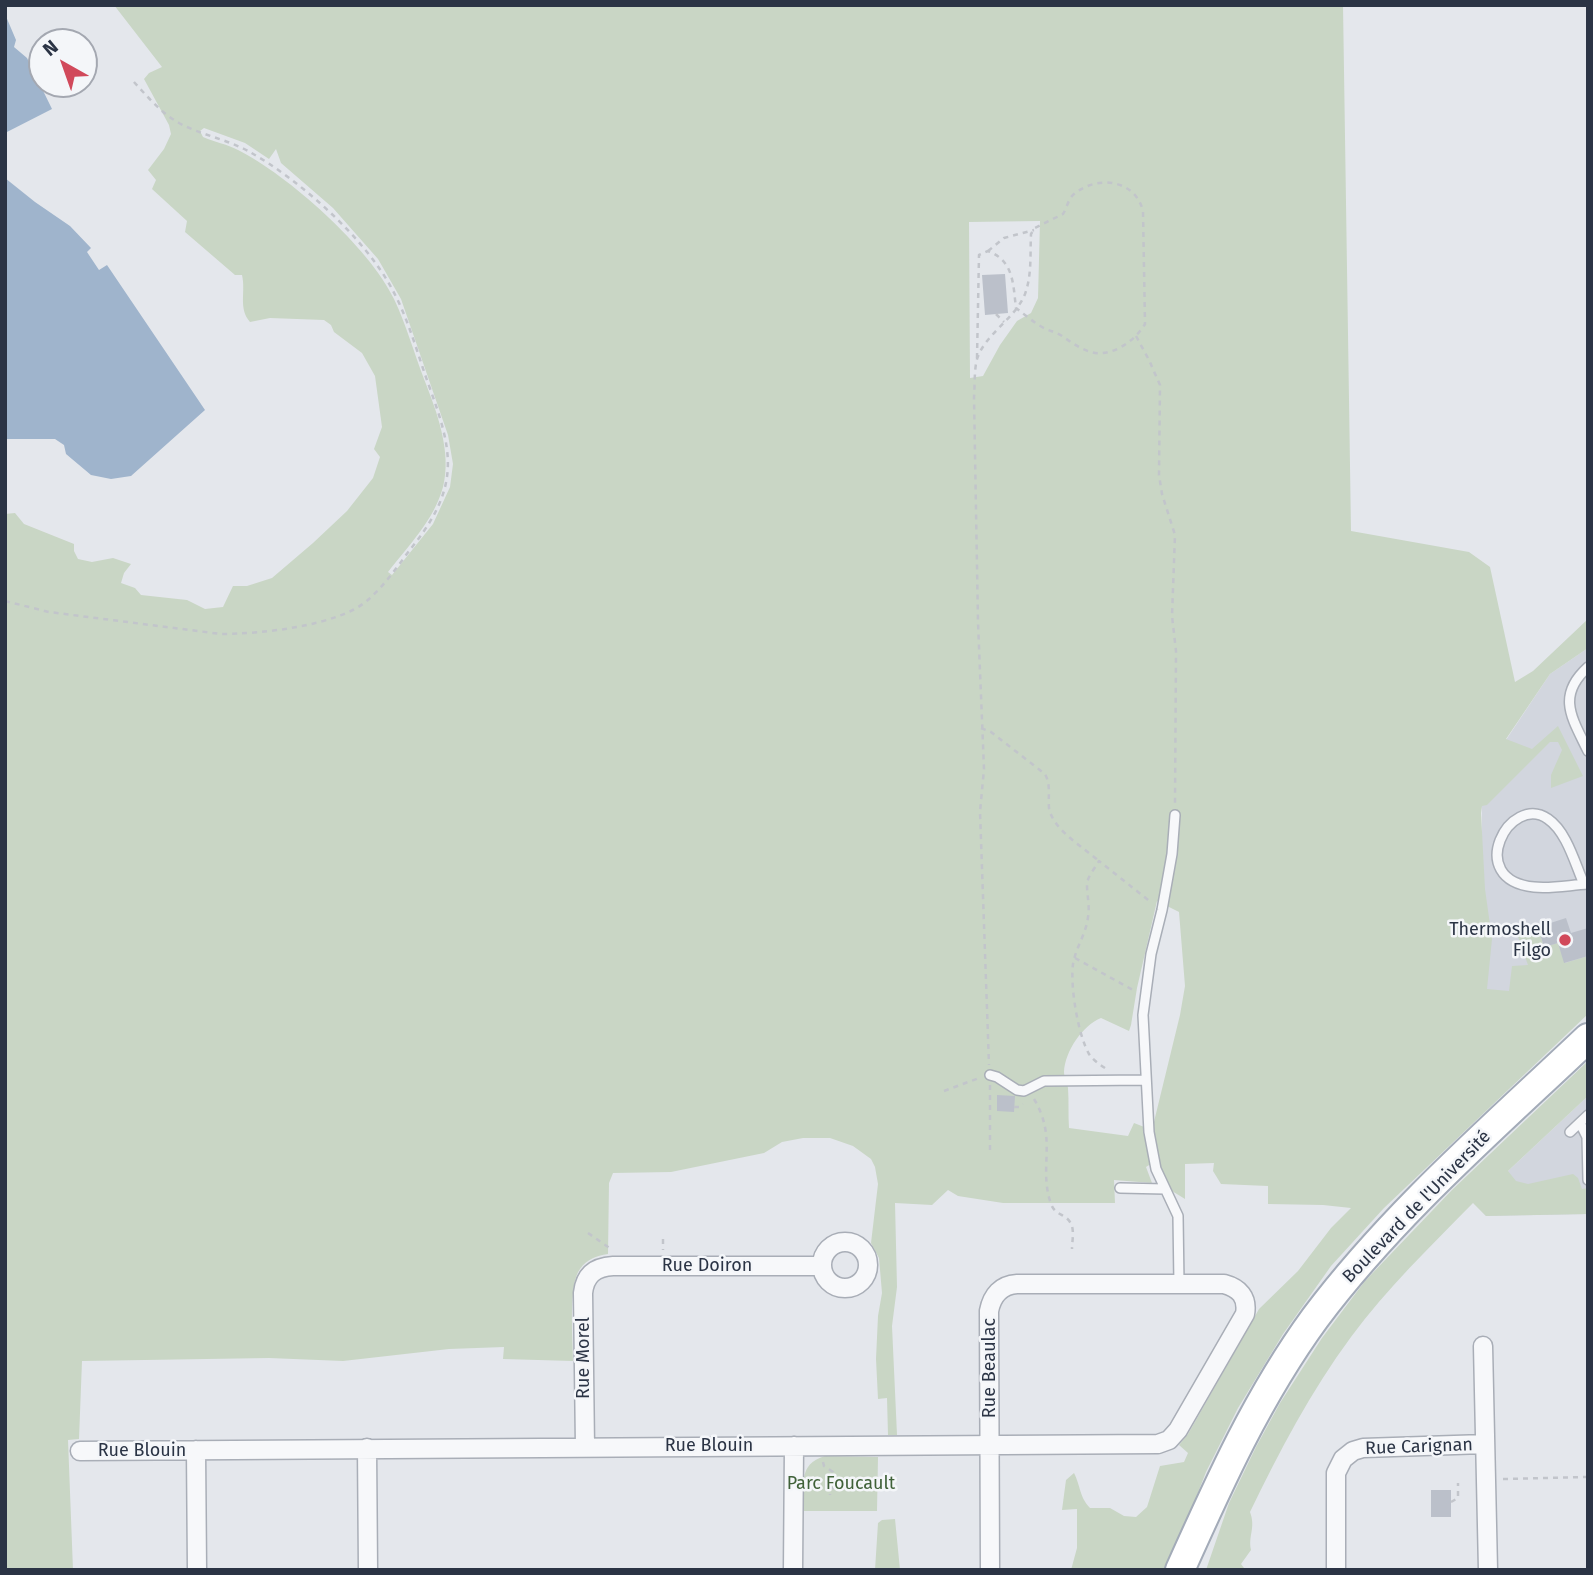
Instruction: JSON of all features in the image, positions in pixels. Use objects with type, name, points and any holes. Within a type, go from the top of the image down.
[{"type":"main road","name":"Boulevard de l'Université","points":[[1180,1570],[1261,1401],[1299,1341],[1333,1296],[1410,1208],[1588,1038]]},
{"type":"main road","name":"Boulevard de l'Université","points":[[1193,1570],[1210,1506]]},
{"type":"street","name":"Rue Doiron","points":[[592,1272],[613,1266],[822,1266]]},
{"type":"street","name":"Rue Morel","points":[[584,1447],[583,1293],[584,1284],[592,1272]]},
{"type":"street","name":"Rue Beaulac","points":[[990,1570],[989,1311],[998,1291],[1017,1284],[1224,1284],[1242,1294]]},
{"type":"street","name":"Rue Blouin","points":[[80,1451],[1158,1444],[1169,1440],[1178,1430],[1245,1314],[1242,1294]]},
{"type":"street","points":[[1483,1346],[1488,1570]]},
{"type":"street","name":"Rue Carignan","points":[[1336,1570],[1336,1472],[1347,1455],[1366,1448],[1485,1444]]},
{"type":"street","points":[[793,1570],[794,1446]]},
{"type":"street","points":[[367,1448],[368,1570]]},
{"type":"street","points":[[196,1450],[197,1570]]},
{"type":"lane","points":[[1588,667],[1574,683],[1568,706],[1588,751]]},
{"type":"lane","points":[[1532,814],[1549,819],[1563,836],[1586,884],[1534,887],[1520,884],[1500,868],[1496,845],[1503,833],[1522,817],[1532,814]]},
{"type":"lane","points":[[1175,815],[1172,853],[1145,997],[1145,1080],[1150,1142],[1156,1169],[1179,1222],[1179,1284]]},
{"type":"lane","points":[[990,1075],[1017,1090],[1029,1090],[1044,1082],[1145,1080]]},
{"type":"lane","points":[[1570,1132],[1588,1115]]},
{"type":"lane","points":[[1580,1123],[1587,1137],[1588,1180]]},
{"type":"lane","points":[[1120,1188],[1165,1189]]},
{"type":"path","points":[[5,601],[49,612],[221,634],[250,634],[318,622],[342,614],[368,600],[430,523],[446,488],[449,455],[442,420],[398,301],[383,273],[367,252],[316,200],[270,164],[222,139],[177,122],[153,103],[133,81]]},
{"type":"path","points":[[988,251],[1003,260],[1011,270],[1016,308],[1042,328],[1060,335],[1088,352],[1109,352],[1136,336],[1145,324],[1143,211],[1136,195],[1113,181],[1097,184],[1076,192],[1069,199],[1063,214],[1034,230],[1004,238],[979,255],[974,397],[984,769],[980,812],[990,1075],[990,1152]]},
{"type":"path","points":[[977,358],[1024,295],[1029,279],[1031,234],[1034,230]]},
{"type":"path","points":[[996,314],[1004,322]]},
{"type":"path","points":[[1136,336],[1160,385],[1159,475],[1161,494],[1175,536],[1172,616],[1176,651],[1175,815]]},
{"type":"path","points":[[981,728],[1000,739],[1045,774],[1053,819],[1099,861],[1162,910]]},
{"type":"path","points":[[1099,861],[1088,878],[1089,916],[1075,958],[1073,984],[1077,1014],[1087,1051],[1093,1060],[1122,1080]]},
{"type":"path","points":[[1075,958],[1145,997]]},
{"type":"path","points":[[944,1091],[990,1075]]},
{"type":"path","points":[[1029,1090],[1048,1135],[1047,1187],[1051,1204],[1055,1212],[1070,1222],[1073,1229],[1072,1249]]},
{"type":"path","points":[[588,1233],[613,1251]]},
{"type":"path","points":[[823,1446],[824,1466],[833,1472],[834,1488],[830,1488],[830,1496]]},
{"type":"path","points":[[1486,1479],[1588,1477]]},
{"type":"path","points":[[1451,1502],[1458,1497],[1458,1483]]},
{"type":"shaded area","points":[[1588,648],[1588,982],[1482,1081],[1482,806],[1506,740],[1550,674]]},
{"type":"shaded area","points":[[1588,1096],[1588,1214],[1486,1216],[1474,1203]]},
{"type":"green space","points":[[114,5],[1343,5],[1351,531],[1469,552],[1490,567],[1515,682],[1533,671],[1588,619],[1588,648],[1550,674],[1506,739],[1532,749],[1558,726],[1583,776],[1551,788],[1551,775],[1562,750],[1558,742],[1550,742],[1487,805],[1482,806],[1481,813],[1485,889],[1492,939],[1487,989],[1509,991],[1512,966],[1528,965],[1516,931],[1539,931],[1544,947],[1558,943],[1565,963],[1588,956],[1588,1014],[1384,1208],[1331,1266],[1283,1334],[1238,1408],[1206,1472],[1168,1570],[1071,1570],[1077,1548],[1077,1509],[1062,1510],[1066,1480],[1074,1473],[1090,1508],[1110,1508],[1124,1516],[1136,1517],[1147,1507],[1160,1466],[1184,1462],[1188,1453],[1179,1445],[1188,1434],[1259,1309],[1298,1271],[1331,1228],[1351,1208],[1268,1204],[1268,1186],[1221,1184],[1213,1171],[1214,1163],[1185,1164],[1185,1199],[1172,1191],[1157,1160],[1146,1167],[1152,1183],[1114,1180],[1115,1203],[1003,1203],[958,1196],[948,1190],[932,1205],[895,1203],[897,1287],[892,1326],[897,1435],[888,1435],[887,1398],[878,1399],[876,1359],[882,1293],[879,1258],[871,1243],[878,1184],[875,1167],[871,1159],[853,1146],[830,1138],[803,1138],[782,1142],[764,1153],[671,1172],[613,1173],[609,1183],[608,1254],[586,1263],[576,1276],[572,1313],[573,1361],[503,1359],[504,1347],[449,1349],[343,1361],[269,1358],[82,1361],[79,1439],[68,1440],[73,1570],[5,1570],[5,514],[15,513],[24,524],[74,544],[78,559],[92,562],[113,558],[131,564],[121,583],[135,588],[141,595],[187,600],[205,609],[223,607],[233,586],[247,586],[272,578],[347,511],[373,478],[380,457],[374,449],[382,427],[375,376],[362,353],[334,332],[331,325],[324,320],[270,318],[250,322],[244,311],[242,275],[235,275],[185,232],[187,221],[152,189],[156,180],[148,170],[164,149],[171,134],[169,125],[144,79],[149,73],[162,67]],"holes":[[[204,128],[245,143],[269,159],[276,149],[281,163],[333,208],[378,259],[401,299],[448,435],[453,464],[450,487],[433,524],[392,575],[388,572],[434,510],[443,487],[446,460],[438,418],[394,299],[367,258],[303,195],[258,161],[234,148],[203,137],[200,131]],[[1040,221],[1038,298],[1031,313],[1017,321],[1000,345],[983,376],[970,378],[969,222]],[[1157,901],[1179,912],[1185,986],[1152,1130],[1134,1123],[1128,1136],[1069,1128],[1068,1088],[1064,1072],[1071,1048],[1088,1026],[1101,1018],[1129,1031]]]},
{"type":"green space","points":[[1588,1061],[1588,1096],[1508,1171],[1516,1181],[1528,1184],[1573,1174],[1578,1178],[1582,1189],[1588,1188],[1588,1214],[1486,1216],[1473,1203],[1379,1301],[1336,1358],[1296,1422],[1250,1512],[1251,1550],[1241,1564],[1244,1568],[1266,1570],[1206,1570],[1229,1503],[1256,1447],[1280,1403],[1322,1338],[1365,1281],[1452,1190]]},
{"type":"green space","name":"Parc Foucault","points":[[825,1456],[878,1457],[877,1511],[804,1511],[803,1485],[806,1471],[816,1460]]},
{"type":"green space","points":[[895,1519],[900,1570],[875,1570],[878,1523]]},
{"type":"water","points":[[5,14],[16,40],[14,47],[28,60],[28,98],[47,98],[52,109],[5,133]]},
{"type":"water","points":[[5,178],[70,226],[91,248],[87,252],[99,270],[107,265],[205,410],[131,476],[111,479],[91,475],[66,454],[64,445],[55,439],[5,439]]},
{"type":"building","points":[[1005,274],[1008,313],[985,315],[982,275]]},
{"type":"building","name":"Thermoshell Filgo","points":[[1566,918],[1571,933],[1588,928],[1588,956],[1564,963],[1558,943],[1544,947],[1538,927]]},
{"type":"building","points":[[997,1095],[1015,1096],[1014,1112],[997,1111]]},
{"type":"building","points":[[1431,1490],[1451,1490],[1451,1517],[1431,1517]]},
{"type":"place","name":"Thermoshell Filgo","points":[[1565,940]]}]
